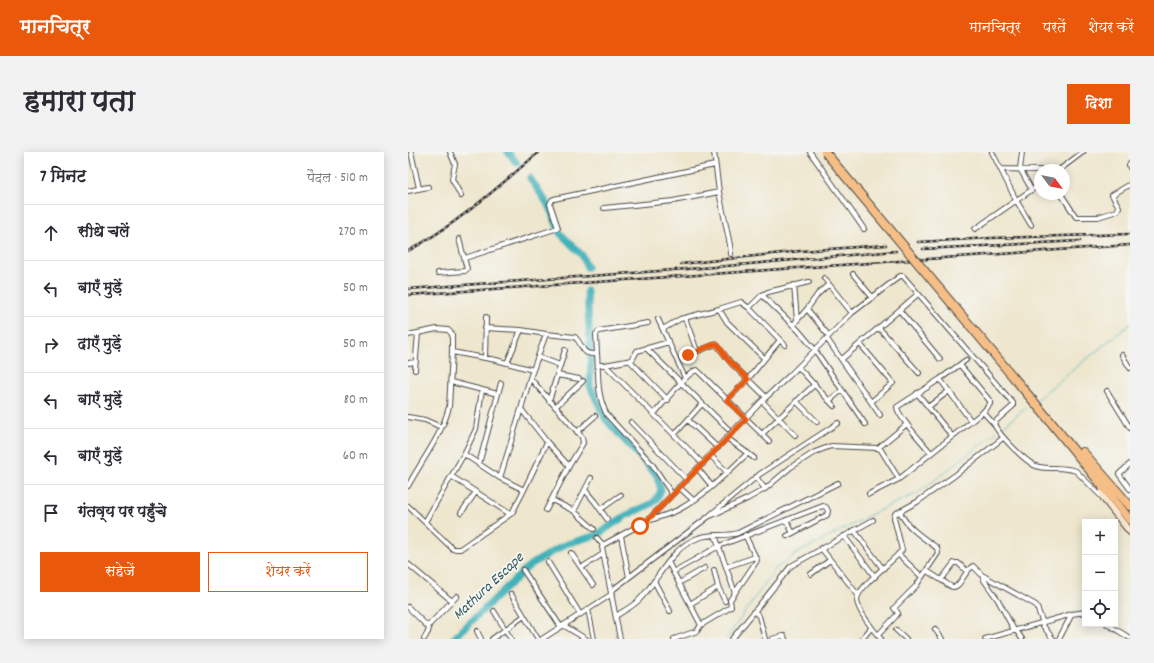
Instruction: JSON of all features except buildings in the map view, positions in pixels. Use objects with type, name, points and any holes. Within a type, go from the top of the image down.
[{"type":"highway","points":[[825,152],[1052,419],[1130,506]]},
{"type":"highway","points":[[831,152],[1052,419],[1130,520]]},
{"type":"street","points":[[411,152],[419,188]]},
{"type":"street","points":[[450,152],[455,164],[452,179],[461,196]]},
{"type":"street","points":[[714,152],[719,192],[730,245],[730,254]]},
{"type":"street","points":[[810,152],[864,229]]},
{"type":"street","points":[[992,152],[1016,200],[1031,225]]},
{"type":"street","points":[[975,229],[1032,190],[1020,169],[1022,152]]},
{"type":"street","points":[[1067,164],[1083,152]]},
{"type":"street","points":[[408,156],[413,162]]},
{"type":"street","points":[[1130,163],[1130,168]]},
{"type":"street","points":[[465,258],[557,229],[550,204],[554,199],[715,165]]},
{"type":"street","points":[[1001,169],[1034,170]]},
{"type":"street","points":[[1065,200],[1076,217],[1098,217],[1117,211],[1119,207],[1112,195],[1130,184]]},
{"type":"street","points":[[408,191],[428,187]]},
{"type":"street","points":[[604,208],[673,200],[719,192]]},
{"type":"street","points":[[438,273],[465,271],[468,269],[459,239]]},
{"type":"street","points":[[853,274],[872,297]]},
{"type":"street","points":[[647,521],[711,456],[762,401],[852,313],[902,276],[1013,403],[1013,406],[996,422],[995,426]]},
{"type":"street","points":[[824,278],[852,313]]},
{"type":"street","points":[[749,308],[762,295],[768,292],[809,282]]},
{"type":"street","points":[[793,325],[818,294],[829,284]]},
{"type":"street","points":[[794,285],[796,320]]},
{"type":"street","points":[[842,359],[900,311],[918,294]]},
{"type":"street","points":[[762,295],[793,325],[815,350],[865,424]]},
{"type":"street","points":[[663,328],[675,321],[743,302],[785,345]]},
{"type":"street","points":[[719,309],[727,322],[764,358]]},
{"type":"street","points":[[807,309],[828,337],[880,415]]},
{"type":"street","points":[[900,311],[940,359]]},
{"type":"street","points":[[485,358],[486,317]]},
{"type":"street","points":[[685,318],[697,351]]},
{"type":"street","points":[[658,319],[685,378]]},
{"type":"street","points":[[648,323],[599,331],[596,334],[598,391],[607,415],[652,464],[672,494]]},
{"type":"street","points":[[486,328],[521,330],[575,337],[585,352],[588,354],[596,354]]},
{"type":"street","points":[[879,328],[919,374]]},
{"type":"street","points":[[408,335],[437,329],[448,330],[452,334],[449,407],[442,427],[408,486]]},
{"type":"street","points":[[507,363],[521,330]]},
{"type":"street","points":[[415,370],[418,333]]},
{"type":"street","points":[[500,478],[530,378],[546,334]]},
{"type":"street","points":[[727,400],[748,379],[780,340]]},
{"type":"street","points":[[598,366],[633,360],[635,352],[669,342]]},
{"type":"street","points":[[688,355],[716,344],[728,360],[766,397]]},
{"type":"street","points":[[860,344],[893,383],[871,402]]},
{"type":"street","points":[[646,348],[728,429]]},
{"type":"street","points":[[549,401],[565,350]]},
{"type":"street","points":[[452,352],[485,358],[533,370]]},
{"type":"street","points":[[1122,355],[1130,368]]},
{"type":"street","points":[[538,357],[560,365]]},
{"type":"street","points":[[932,453],[907,424],[897,410],[897,407],[966,360]]},
{"type":"street","points":[[630,361],[668,400]]},
{"type":"street","points":[[408,363],[416,362]]},
{"type":"street","points":[[605,365],[703,464]]},
{"type":"street","points":[[869,494],[899,479],[983,412],[990,404],[990,401],[960,365]]},
{"type":"street","points":[[798,367],[834,406]]},
{"type":"street","points":[[654,414],[668,400],[685,378],[694,370],[697,370],[768,441]]},
{"type":"street","points":[[555,408],[581,380],[557,376]]},
{"type":"street","points":[[530,378],[582,437],[583,443],[546,510]]},
{"type":"street","points":[[940,379],[971,421]]},
{"type":"street","points":[[451,382],[498,394]]},
{"type":"street","points":[[479,464],[501,383]]},
{"type":"street","points":[[762,434],[815,384]]},
{"type":"street","points":[[425,522],[464,454],[476,429],[482,390]]},
{"type":"street","points":[[829,401],[842,390]]},
{"type":"street","points":[[1107,391],[1130,428]]},
{"type":"street","points":[[928,407],[949,392]]},
{"type":"street","points":[[917,394],[952,436]]},
{"type":"street","points":[[762,401],[795,435]]},
{"type":"street","points":[[796,401],[817,422]]},
{"type":"street","points":[[674,435],[702,404]]},
{"type":"street","points":[[521,409],[547,442],[569,466]]},
{"type":"street","points":[[983,412],[1003,438],[1035,466],[1071,469],[1076,471],[1104,499],[1130,532]]},
{"type":"street","points":[[577,432],[595,416]]},
{"type":"street","points":[[408,417],[425,420],[442,427]]},
{"type":"street","points":[[688,420],[718,448]]},
{"type":"street","points":[[631,422],[687,480]]},
{"type":"street","points":[[708,517],[713,511],[756,477],[838,424]]},
{"type":"street","points":[[878,448],[907,424]]},
{"type":"street","points":[[727,438],[754,458]]},
{"type":"street","points":[[900,510],[906,522],[937,548],[938,553],[927,571],[895,607],[894,609],[898,613],[879,637],[871,628],[858,604],[858,595],[861,590],[902,550],[894,516],[895,514],[900,510],[917,502],[954,476],[1003,438]]},
{"type":"street","points":[[408,506],[452,549],[460,549],[510,514],[517,505],[547,442]]},
{"type":"street","points":[[542,639],[612,592],[629,577],[708,517],[765,489],[791,467],[814,452],[825,447],[878,448],[881,450],[899,479]]},
{"type":"street","points":[[603,545],[647,521],[673,512],[693,500],[748,453]]},
{"type":"street","points":[[464,454],[500,478],[524,490]]},
{"type":"street","points":[[711,456],[727,472]]},
{"type":"street","points":[[1130,464],[1119,474],[1130,489]]},
{"type":"street","points":[[698,469],[712,485]]},
{"type":"street","points":[[451,476],[510,514]]},
{"type":"street","points":[[756,477],[765,489]]},
{"type":"street","points":[[574,511],[591,478]]},
{"type":"street","points":[[616,616],[639,601],[668,562],[687,544],[699,538],[738,533],[838,483]]},
{"type":"street","points":[[1102,484],[1104,499]]},
{"type":"street","points":[[679,487],[693,500]]},
{"type":"street","points":[[585,490],[601,509],[607,519]]},
{"type":"street","points":[[461,513],[476,492]]},
{"type":"street","points":[[601,509],[621,495]]},
{"type":"street","points":[[552,500],[574,511],[594,529]]},
{"type":"street","points":[[673,572],[719,546],[823,506],[826,507],[828,511],[827,515],[788,536]]},
{"type":"street","points":[[786,520],[793,533]]},
{"type":"street","points":[[732,639],[791,566],[873,520]]},
{"type":"street","points":[[854,530],[883,569]]},
{"type":"street","points":[[715,535],[735,593]]},
{"type":"street","points":[[674,639],[696,631],[701,625],[731,607],[730,600],[756,562],[745,535]]},
{"type":"street","points":[[621,536],[629,577]]},
{"type":"street","points":[[844,536],[875,576]]},
{"type":"street","points":[[596,538],[603,545],[603,554],[612,592],[620,639]]},
{"type":"street","points":[[821,548],[858,595]]},
{"type":"street","points":[[571,553],[593,585]]},
{"type":"street","points":[[581,568],[603,554]]},
{"type":"street","points":[[898,554],[922,577]]},
{"type":"street","points":[[726,566],[755,557]]},
{"type":"street","points":[[811,574],[830,560]]},
{"type":"street","points":[[548,562],[580,614]]},
{"type":"street","points":[[668,562],[701,625]]},
{"type":"street","points":[[941,580],[954,563],[958,563],[967,571]]},
{"type":"street","points":[[408,564],[452,601]]},
{"type":"street","points":[[927,571],[954,587],[960,583],[967,571],[973,566],[982,575],[1032,602],[1038,608],[1042,623],[1053,639]]},
{"type":"street","points":[[679,584],[705,568]]},
{"type":"street","points":[[523,570],[562,626],[580,638],[586,639]]},
{"type":"street","points":[[714,570],[718,586],[725,601]]},
{"type":"street","points":[[982,575],[1022,639]]},
{"type":"street","points":[[654,581],[670,611]]},
{"type":"street","points":[[690,604],[718,586]]},
{"type":"street","points":[[511,594],[538,639]]},
{"type":"street","points":[[424,639],[429,630],[428,626],[457,596]]},
{"type":"street","points":[[408,607],[428,626]]},
{"type":"street","points":[[588,609],[594,639]]},
{"type":"street","points":[[494,611],[511,639]]},
{"type":"street","points":[[754,611],[759,616],[765,639]]},
{"type":"street","points":[[985,639],[996,638],[1015,630],[1082,612]]},
{"type":"street","points":[[1059,639],[1072,614]]},
{"type":"street","points":[[492,639],[524,616]]},
{"type":"street","points":[[1112,627],[1130,638]]},
{"type":"street","points":[[862,639],[871,628]]},
{"type":"street","points":[[935,629],[942,639]]},
{"type":"street","points":[[896,630],[906,639]]},
{"type":"street","points":[[477,632],[481,639]]},
{"type":"street","points":[[692,633],[694,639]]},
{"type":"street","points":[[772,639],[784,636],[785,639]]},
{"type":"waterway","name":"Mathura Escape","points":[[508,152],[517,163]]},
{"type":"waterway","name":"Mathura Escape","points":[[530,178],[551,209],[559,232],[582,255],[587,267]]},
{"type":"waterway","name":"Mathura Escape","points":[[453,639],[530,565],[566,544],[597,535],[625,516],[651,504],[656,500],[661,490],[657,476],[606,420],[590,386],[591,361],[587,291]]},
{"type":"waterway","points":[[1037,399],[1130,324]]},
{"type":"waterway","points":[[1000,429],[1032,403]]},
{"type":"waterway","points":[[726,639],[776,568],[796,554],[886,507],[918,493],[998,431]]},
{"type":"railway","points":[[408,251],[426,241],[459,218],[539,152]]},
{"type":"railway","points":[[918,242],[991,238],[1130,234]]},
{"type":"railway","points":[[923,249],[1080,241]]},
{"type":"railway","points":[[681,264],[800,251],[886,245]]},
{"type":"railway","points":[[408,295],[1130,245]]},
{"type":"railway","points":[[408,289],[715,267],[896,251]]},
{"type":"route","points":[[640,526],[647,521],[746,419],[727,400],[748,379],[728,360],[718,345],[715,344],[688,355]]}]
